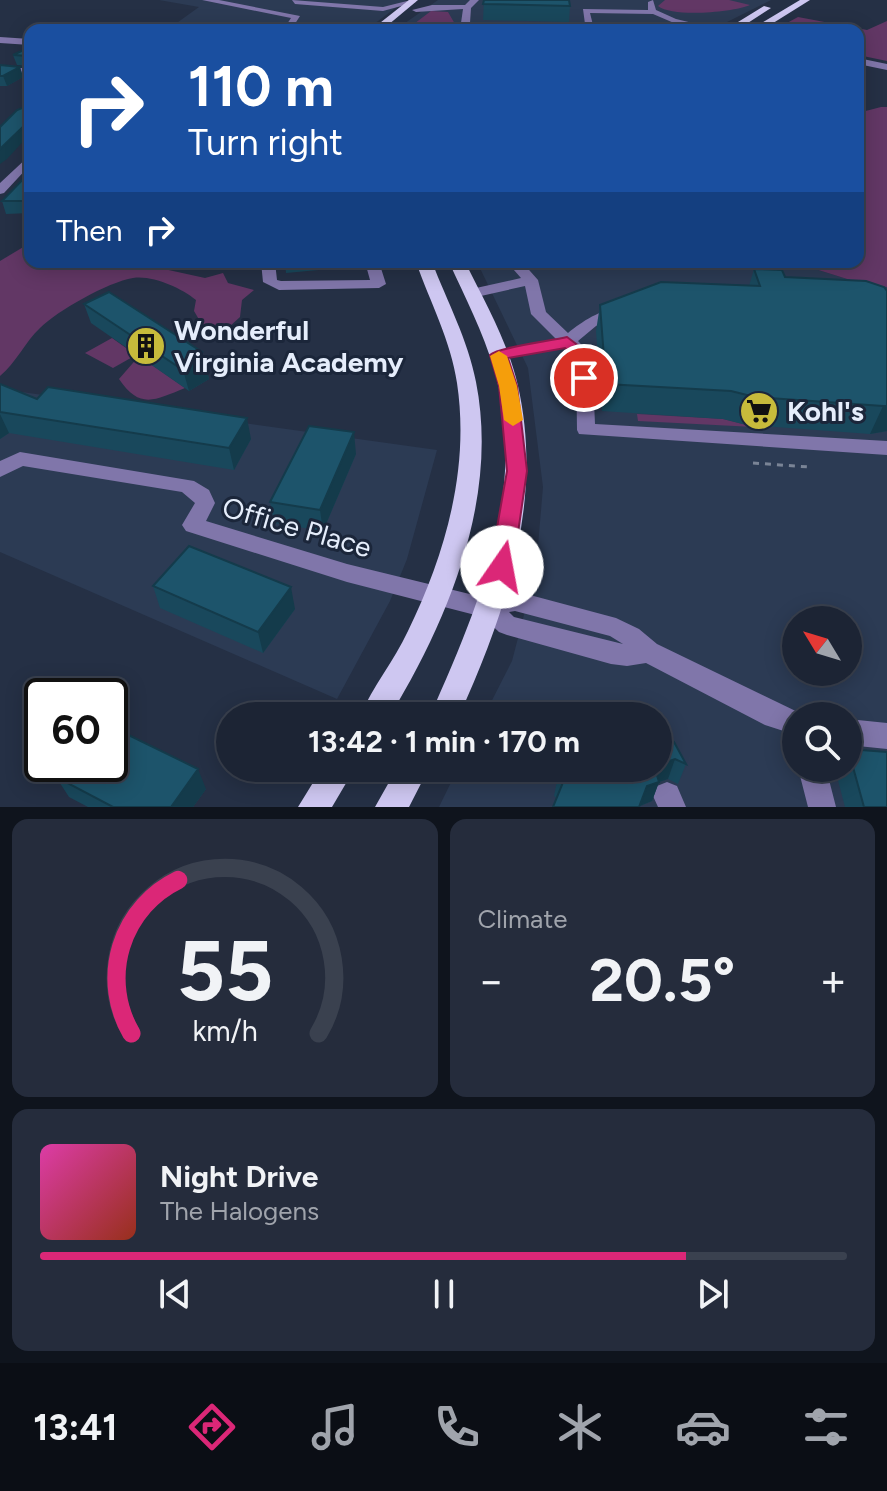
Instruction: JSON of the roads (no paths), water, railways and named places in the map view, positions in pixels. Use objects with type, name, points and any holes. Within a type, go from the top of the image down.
[{"type":"main road","points":[[383,24],[414,4],[429,0]]},
{"type":"main road","points":[[740,24],[780,0]]},
{"type":"main road","points":[[765,24],[806,0]]},
{"type":"main road","points":[[398,24],[414,4]]},
{"type":"main road","points":[[382,702],[412,649],[436,594],[456,545],[466,502],[472,440],[467,380],[426,268]]},
{"type":"main road","points":[[451,702],[490,609],[508,545],[517,471],[508,386],[498,355],[460,268]]},
{"type":"main road","points":[[314,807],[331,782]]},
{"type":"main road","points":[[391,807],[406,782]]},
{"type":"street","points":[[206,0],[296,16],[291,24]]},
{"type":"street","points":[[284,14],[296,1],[383,9],[414,4],[467,7],[475,0]]},
{"type":"street","points":[[653,12],[650,7],[654,0]]},
{"type":"street","points":[[467,7],[465,23],[470,24]]},
{"type":"street","points":[[383,9],[391,17]]},
{"type":"street","points":[[589,24],[586,11],[653,12],[669,20],[689,24]]},
{"type":"street","points":[[0,40],[24,42]]},
{"type":"street","points":[[864,62],[887,67]]},
{"type":"street","points":[[0,71],[24,71]]},
{"type":"street","points":[[0,190],[24,164]]},
{"type":"street","points":[[14,175],[24,175]]},
{"type":"street","points":[[269,268],[270,282],[285,286],[379,284],[374,268]]},
{"type":"street","points":[[520,268],[531,280],[539,314],[584,356],[586,430],[887,448]]},
{"type":"street","points":[[472,293],[531,280]]},
{"type":"street","points":[[498,355],[549,348],[567,342],[599,318],[638,306]]},
{"type":"street","name":"Office Place","points":[[0,470],[20,459],[187,486],[195,489],[205,503],[193,525],[347,573],[436,594]]},
{"type":"street","points":[[436,594],[490,609],[507,625],[611,653],[627,655],[648,652],[782,719]]},
{"type":"street","points":[[862,733],[887,736]]},
{"type":"street","points":[[816,782],[822,807]]},
{"type":"place","name":"Wonderful Virginia Academy","points":[[146,346]]},
{"type":"place","name":"Kohl's","points":[[759,411]]}]
